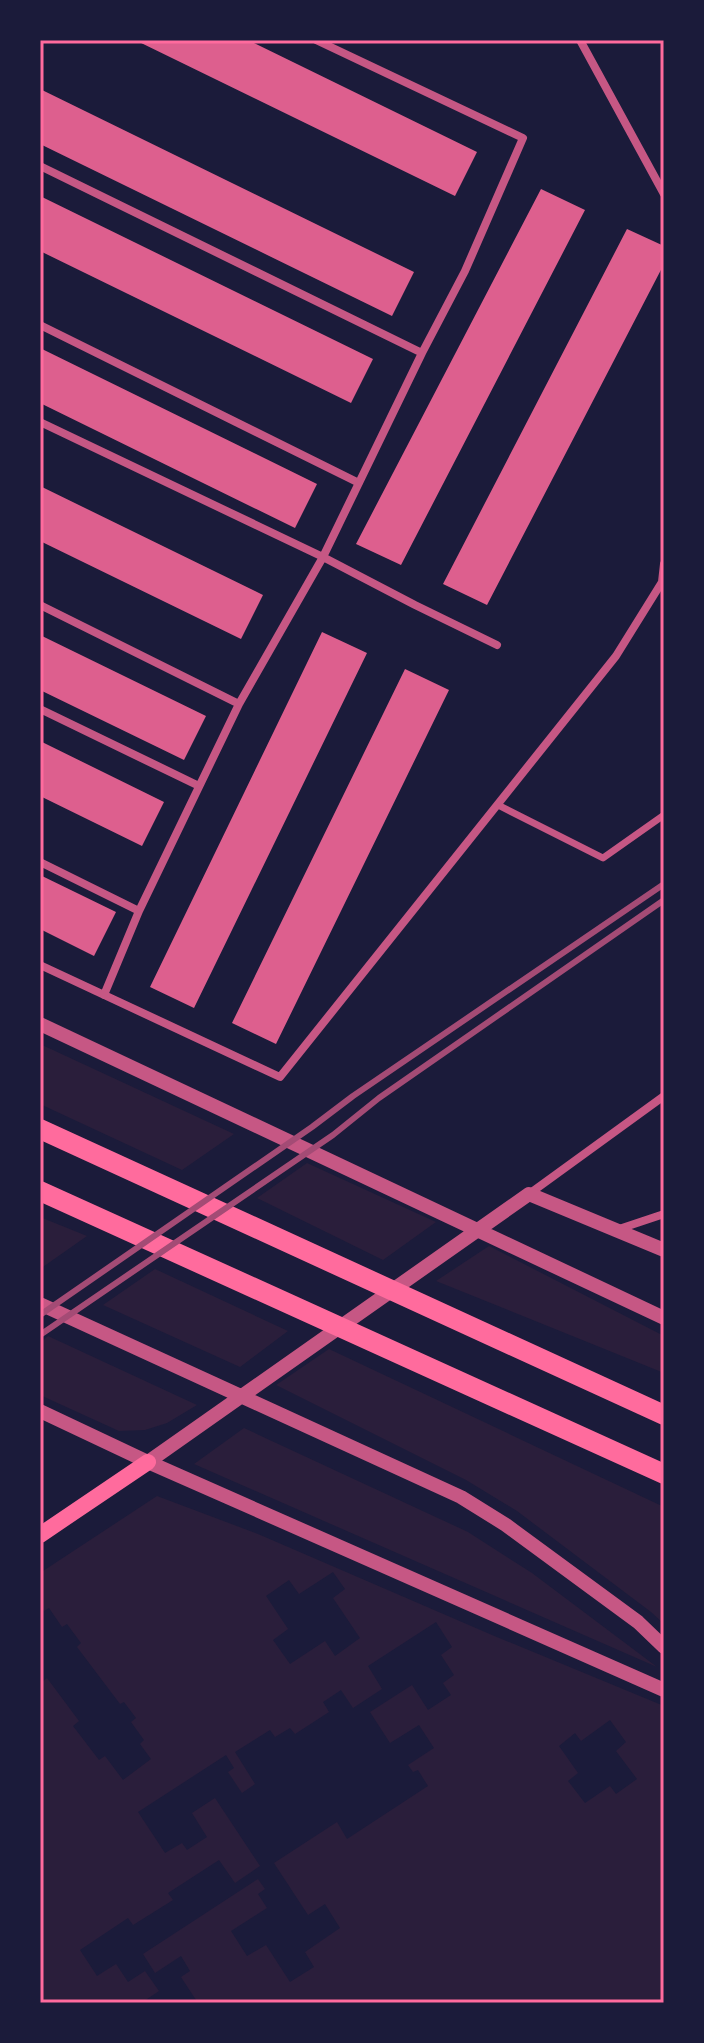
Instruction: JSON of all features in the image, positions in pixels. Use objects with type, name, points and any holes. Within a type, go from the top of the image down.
[{"type":"highway","points":[[40,1129],[664,1415]]},
{"type":"highway","points":[[40,1191],[664,1474]]},
{"type":"main road","points":[[40,1535],[148,1462]]},
{"type":"street","points":[[104,995],[139,911],[239,704],[323,557],[465,271],[523,138],[316,40]]},
{"type":"street","points":[[580,40],[664,194]]},
{"type":"street","points":[[40,166],[422,353]]},
{"type":"street","points":[[40,325],[359,483]]},
{"type":"street","points":[[40,422],[323,557],[497,645]]},
{"type":"street","points":[[40,965],[280,1077],[616,656],[662,582],[664,564]]},
{"type":"street","points":[[40,605],[239,704]]},
{"type":"street","points":[[40,709],[199,786]]},
{"type":"street","points":[[498,805],[603,858],[664,815]]},
{"type":"street","points":[[40,862],[139,911]]},
{"type":"street","points":[[40,1024],[664,1318]]},
{"type":"street","points":[[148,1462],[664,1096]]},
{"type":"street","points":[[529,1194],[664,1250]]},
{"type":"street","points":[[618,1229],[664,1214]]},
{"type":"street","points":[[40,1304],[461,1497],[506,1525],[614,1604],[664,1647]]},
{"type":"street","points":[[40,1411],[148,1462],[664,1690]]},
{"type":"shaded area","points":[[40,1044],[234,1134],[182,1170],[40,1104]]},
{"type":"shaded area","points":[[307,1163],[436,1222],[383,1260],[257,1198]]},
{"type":"shaded area","points":[[40,1217],[87,1236],[40,1269]]},
{"type":"shaded area","points":[[489,1246],[664,1336],[664,1373],[436,1281]]},
{"type":"shaded area","points":[[155,1269],[288,1331],[240,1367],[103,1305]]},
{"type":"shaded area","points":[[48,1336],[197,1405],[167,1423],[145,1430],[119,1431],[40,1395],[40,1343]]},
{"type":"shaded area","points":[[329,1349],[664,1507],[664,1624],[517,1511],[466,1480],[276,1385]]},
{"type":"shaded area","points":[[244,1428],[468,1532],[532,1573],[657,1667],[194,1464]]},
{"type":"shaded area","points":[[157,1496],[258,1534],[664,1706],[664,2003],[198,2003],[181,1977],[190,1971],[181,1956],[155,1973],[143,1954],[258,1879],[265,1889],[258,1894],[267,1908],[231,1931],[247,1956],[266,1945],[290,1982],[314,1967],[305,1952],[340,1928],[325,1904],[308,1915],[274,1863],[337,1822],[347,1839],[428,1786],[418,1770],[413,1772],[408,1765],[434,1748],[419,1725],[390,1743],[370,1712],[412,1685],[428,1710],[451,1695],[443,1683],[454,1675],[441,1655],[452,1647],[436,1622],[368,1666],[382,1689],[353,1708],[341,1690],[323,1702],[329,1712],[295,1734],[290,1728],[275,1737],[270,1730],[235,1752],[255,1784],[242,1793],[228,1772],[234,1768],[226,1755],[138,1812],[165,1853],[182,1843],[187,1850],[207,1837],[192,1813],[215,1798],[260,1866],[235,1883],[219,1860],[168,1893],[173,1900],[133,1925],[128,1918],[80,1950],[97,1976],[116,1964],[128,1982],[145,1971],[159,1991],[141,2003],[40,2003],[40,1680],[42,1682],[47,1678],[79,1721],[73,1726],[99,1760],[105,1756],[123,1780],[151,1759],[140,1744],[144,1740],[131,1722],[136,1718],[124,1702],[120,1704],[77,1647],[81,1643],[67,1624],[62,1627],[49,1608],[44,1611],[40,1606],[40,1573]],"holes":[[[333,1572],[345,1589],[333,1598],[360,1638],[335,1656],[325,1641],[290,1664],[273,1640],[288,1629],[266,1596],[289,1580],[299,1594]],[[610,1720],[626,1742],[616,1751],[637,1779],[616,1794],[610,1786],[585,1803],[568,1781],[578,1773],[559,1746],[575,1733],[581,1741]]]},
{"type":"building","points":[[135,40],[248,40],[477,152],[455,196]]},
{"type":"building","points":[[40,89],[414,272],[392,316],[40,144]]},
{"type":"building","points":[[541,189],[585,210],[401,565],[356,544]]},
{"type":"building","points":[[40,196],[373,359],[351,403],[40,251]]},
{"type":"building","points":[[627,229],[664,246],[664,264],[487,605],[443,584]]},
{"type":"building","points":[[40,348],[317,484],[295,528],[40,403]]},
{"type":"building","points":[[40,486],[263,595],[241,639],[40,541]]},
{"type":"building","points":[[322,632],[367,653],[194,1008],[150,987]]},
{"type":"building","points":[[40,635],[206,716],[184,760],[40,690]]},
{"type":"building","points":[[405,669],[449,690],[276,1044],[232,1023]]},
{"type":"building","points":[[40,741],[164,802],[142,846],[40,796]]},
{"type":"building","points":[[40,875],[116,912],[94,956],[40,929]]},
{"type":"railway","points":[[40,1315],[664,884]]},
{"type":"railway","points":[[40,1335],[333,1135],[379,1098],[664,900]]}]
